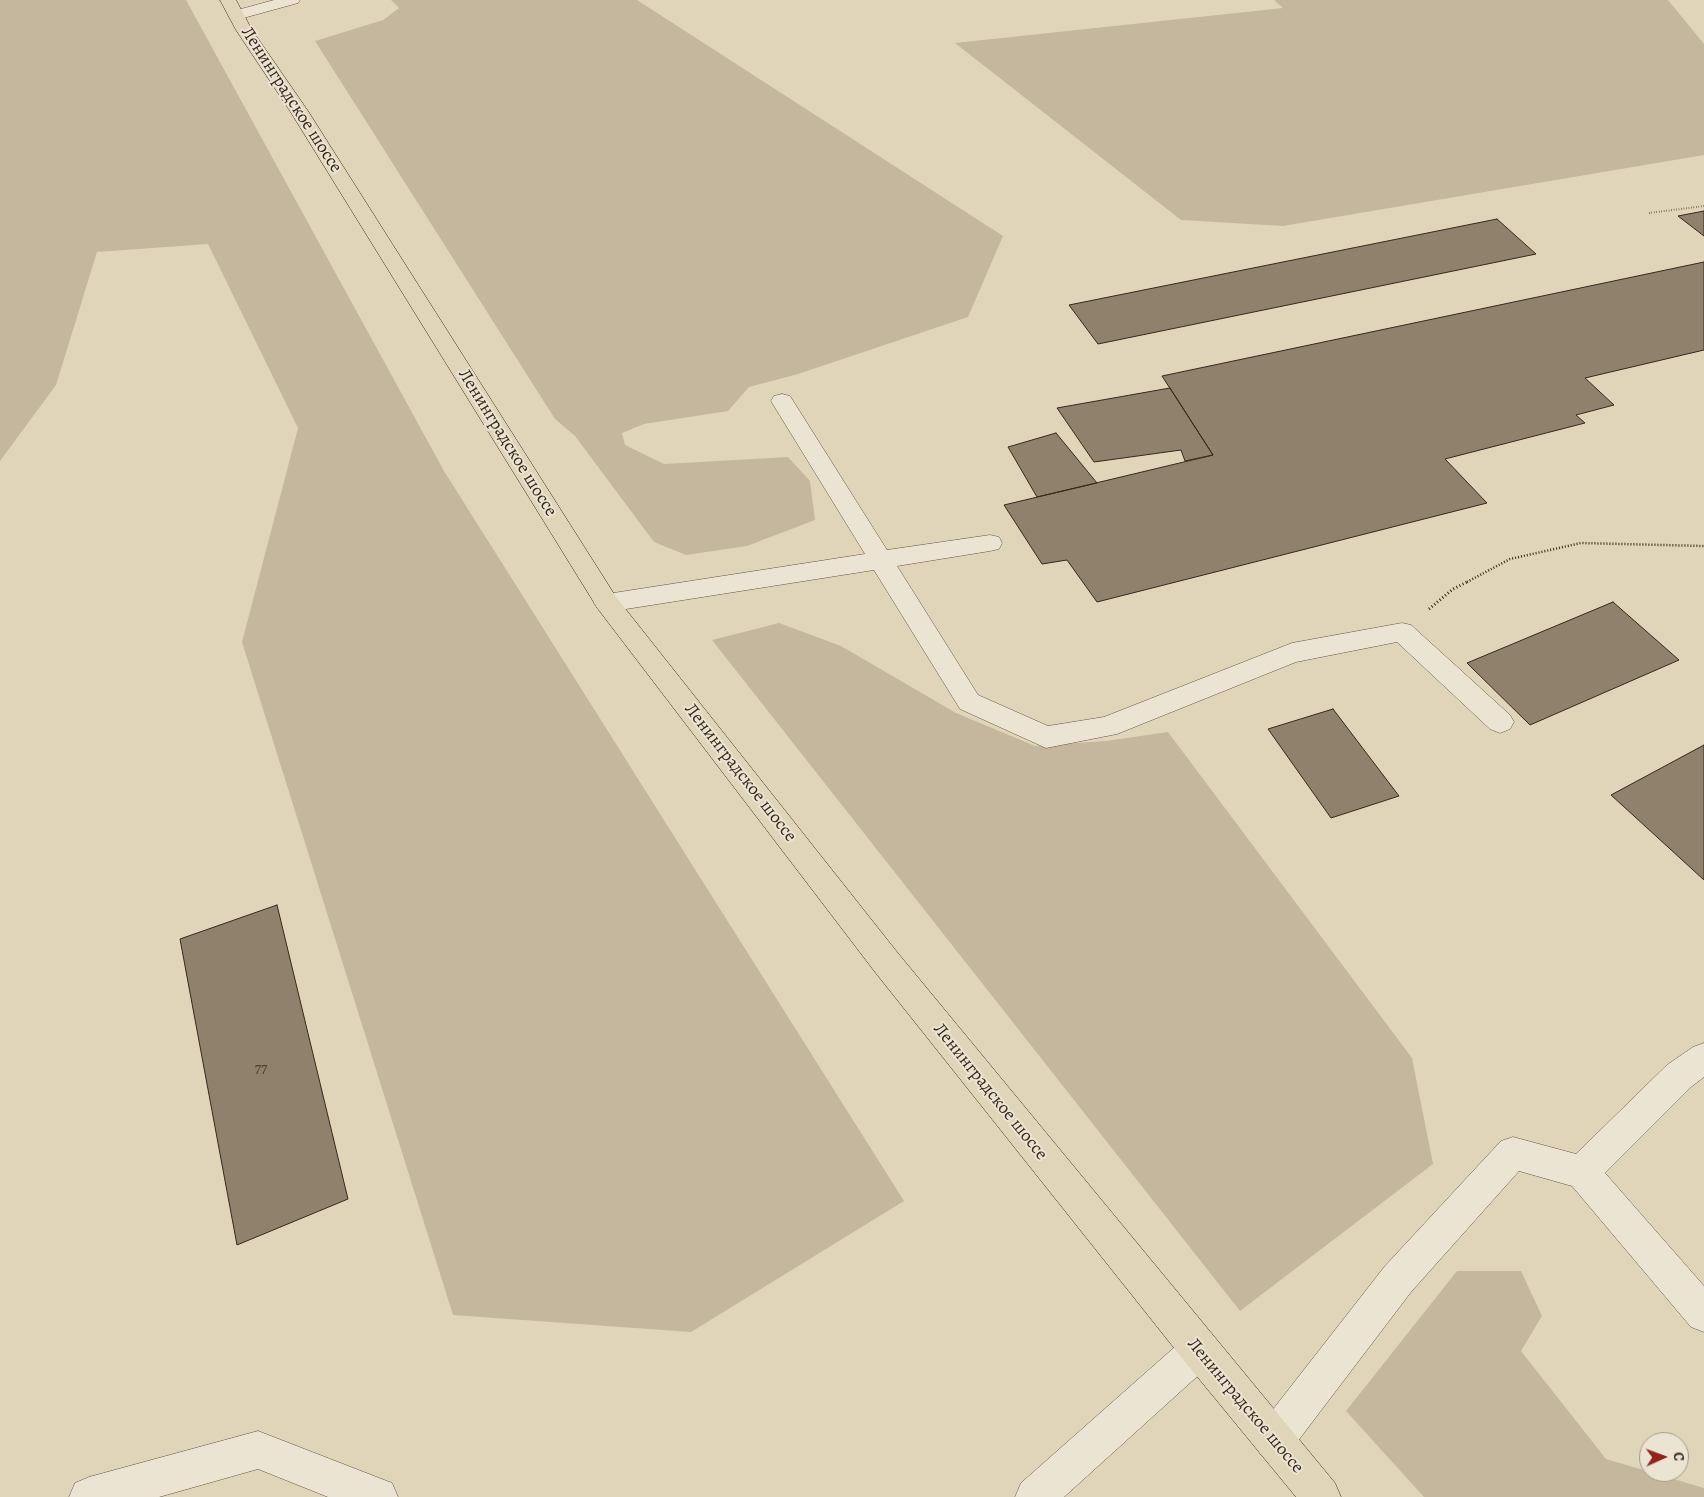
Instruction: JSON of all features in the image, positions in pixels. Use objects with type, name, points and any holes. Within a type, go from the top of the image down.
[{"type":"main road","name":"Ленинградское шоссе","points":[[232,8],[607,603],[886,962],[1199,1350],[1321,1497]]},
{"type":"street","points":[[232,8],[292,0]]},
{"type":"street","points":[[782,401],[969,702],[1046,738],[1108,727],[1292,653],[1402,632],[1500,722]]},
{"type":"street","points":[[607,603],[990,543]]},
{"type":"street","points":[[1582,1172],[1679,1076],[1704,1058]]},
{"type":"street","points":[[1274,1440],[1398,1279],[1512,1153],[1582,1172],[1704,1314]]},
{"type":"street","points":[[1035,1497],[1199,1350]]},
{"type":"street","points":[[89,1497],[258,1450],[378,1497]]},
{"type":"path","points":[[1649,213],[1704,206]]},
{"type":"path","points":[[1402,632],[1453,588],[1510,559],[1581,543],[1704,546]]},
{"type":"shaded area","points":[[0,0],[186,0],[444,471],[904,1201],[691,1332],[453,1315],[242,642],[298,428],[208,244],[97,252],[56,385],[0,461]]},
{"type":"shaded area","points":[[391,0],[637,0],[1003,236],[968,317],[798,374],[749,387],[728,411],[644,424],[622,433],[625,445],[664,464],[788,457],[810,481],[815,520],[747,546],[686,555],[654,542],[575,436],[555,419],[315,41],[383,20],[399,8]]},
{"type":"shaded area","points":[[1274,0],[1668,0],[1704,44],[1704,155],[1283,226],[1181,220],[955,43],[1283,8]]},
{"type":"shaded area","points":[[779,623],[841,646],[956,713],[1035,746],[1106,741],[1168,732],[1412,1058],[1433,1164],[1240,1311],[712,640]]},
{"type":"shaded area","points":[[1457,1271],[1521,1271],[1542,1316],[1521,1351],[1606,1459],[1639,1469],[1639,1482],[1684,1482],[1704,1488],[1704,1497],[1424,1497],[1346,1411]]},
{"type":"building","points":[[1704,211],[1704,236],[1678,216]]},
{"type":"building","points":[[1497,219],[1536,254],[1098,344],[1069,305]]},
{"type":"building","points":[[1704,262],[1704,350],[1585,378],[1614,405],[1576,415],[1585,423],[1445,459],[1487,503],[1097,602],[1067,560],[1042,564],[1004,505],[1213,455],[1162,376]]},
{"type":"building","points":[[1170,388],[1213,455],[1185,461],[1181,450],[1094,462],[1057,408]]},
{"type":"building","points":[[1056,433],[1097,483],[1037,497],[1008,447]]},
{"type":"building","points":[[1613,602],[1679,660],[1530,725],[1467,663]]},
{"type":"building","points":[[1333,709],[1399,796],[1331,818],[1268,729]]},
{"type":"building","points":[[1704,745],[1704,880],[1611,795]]},
{"type":"building","points":[[277,905],[348,1199],[237,1245],[180,939]]}]
